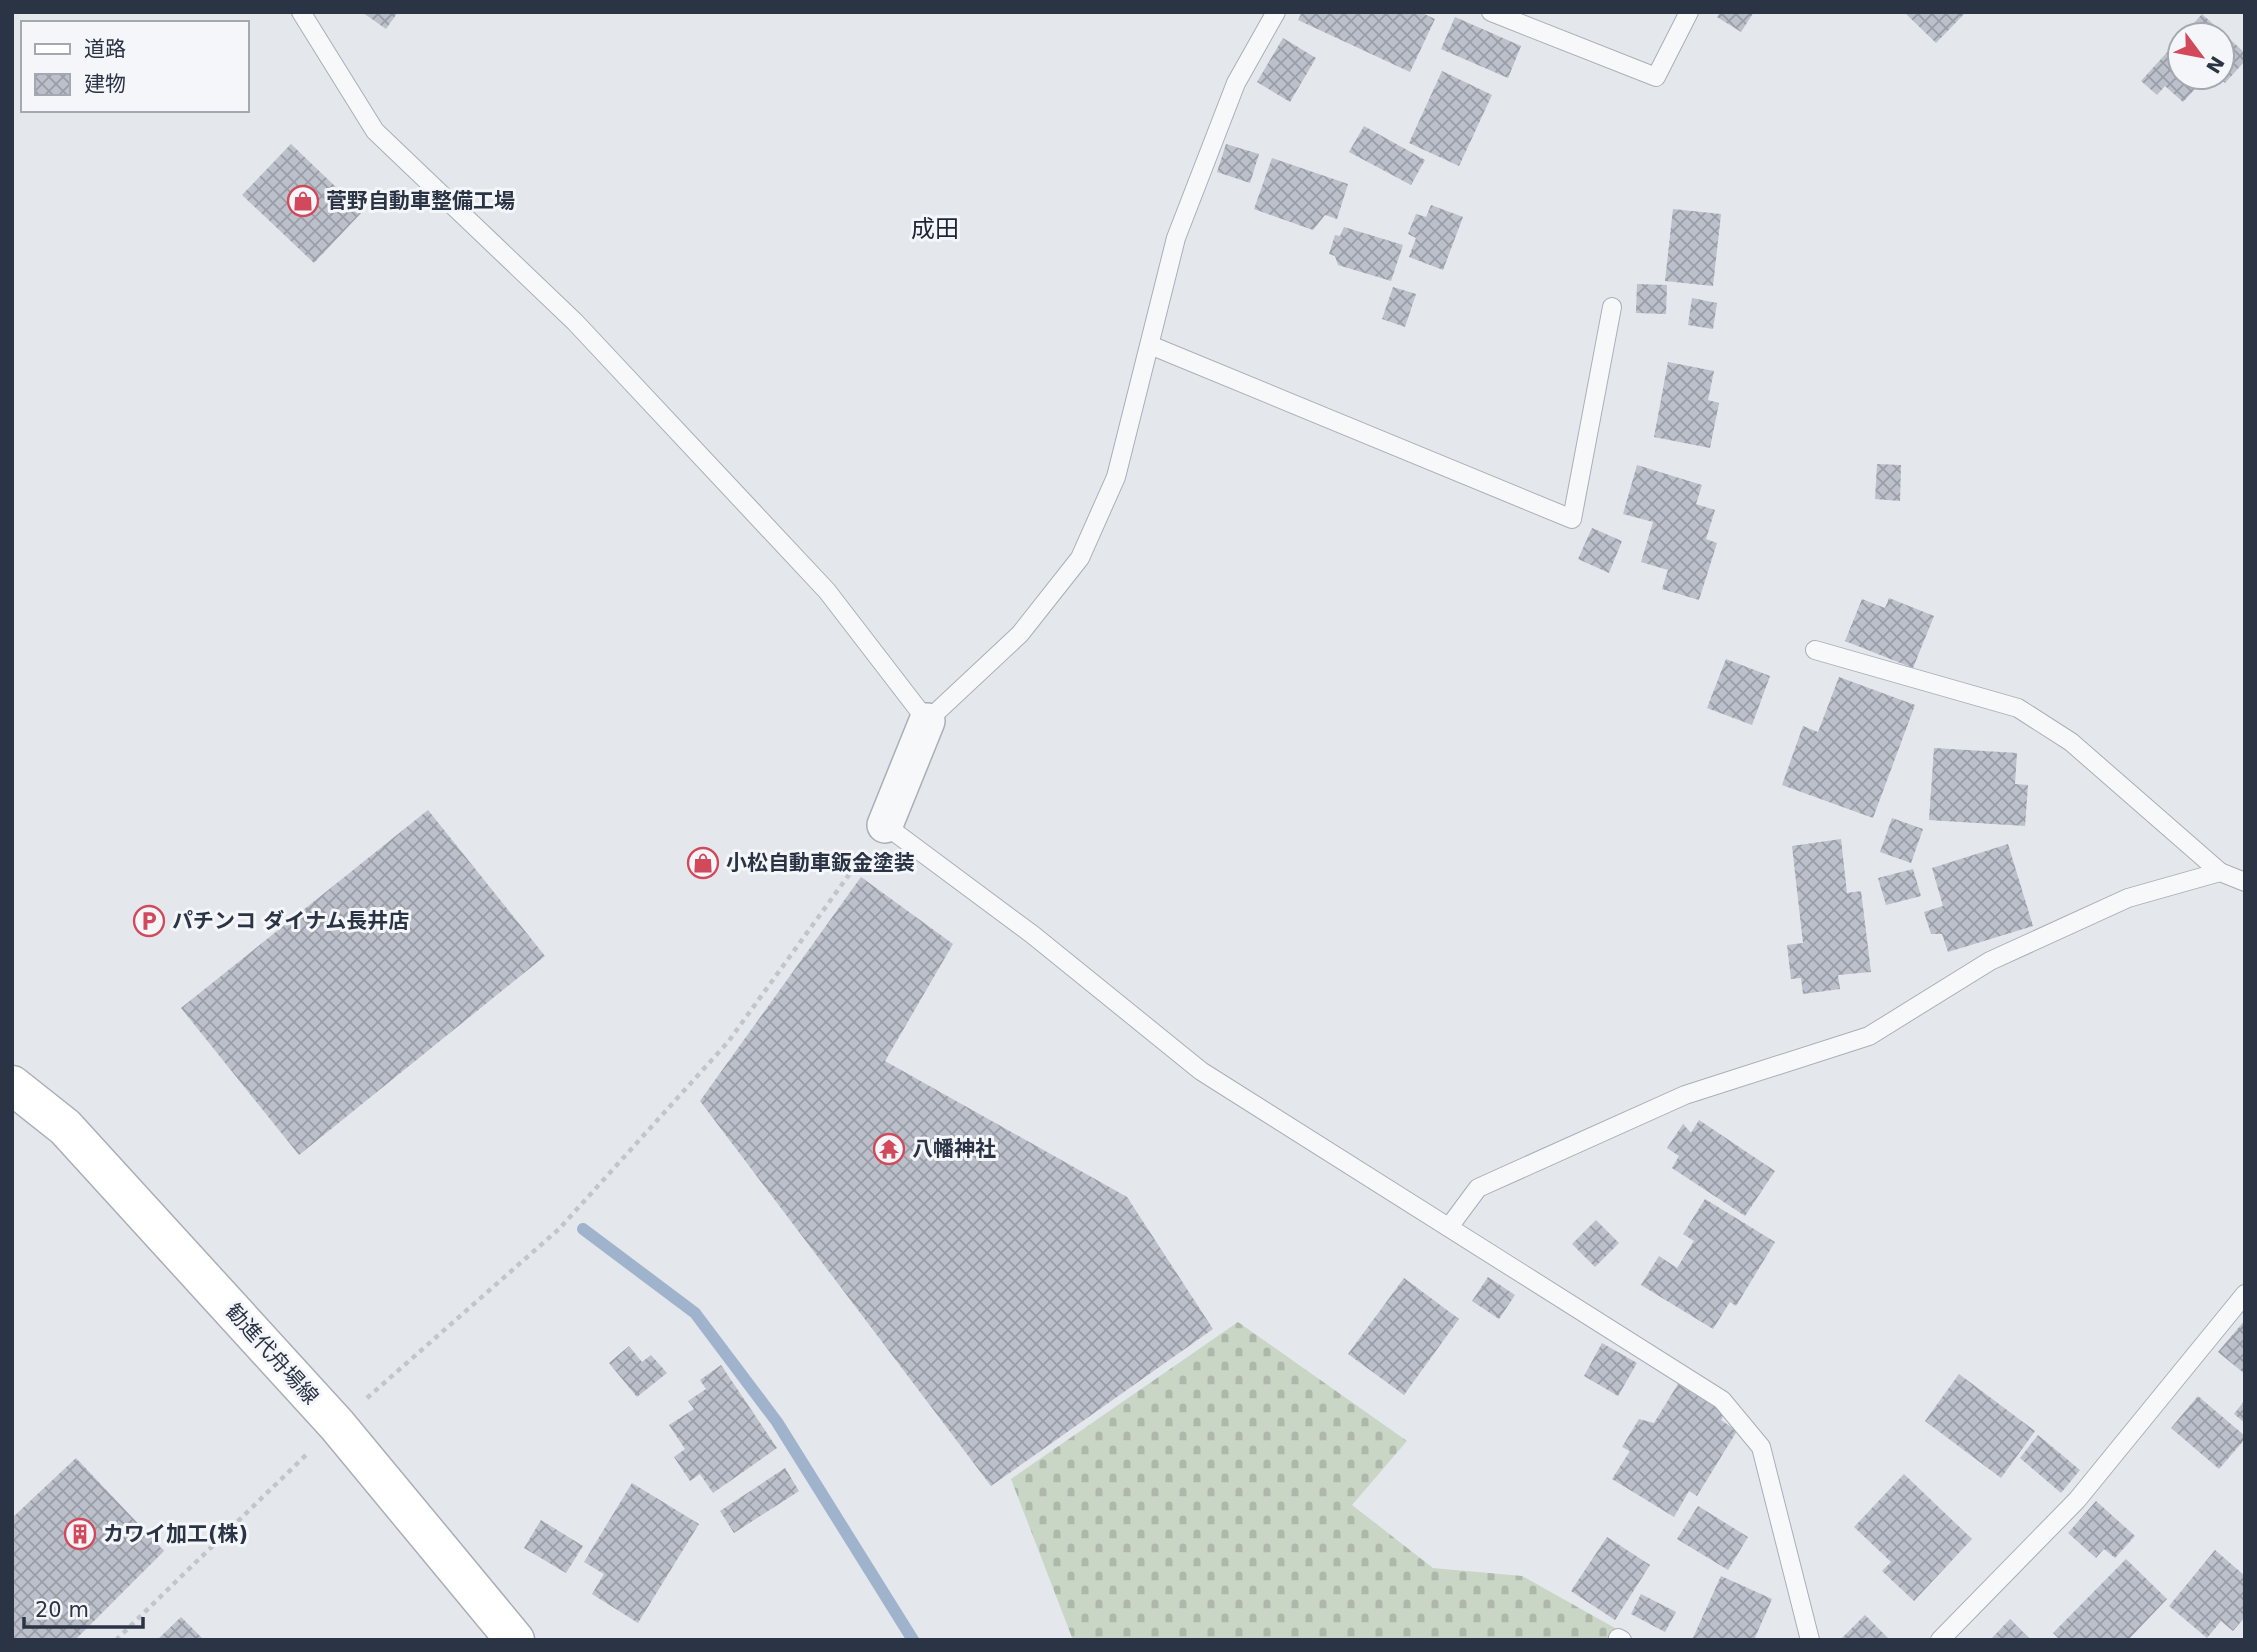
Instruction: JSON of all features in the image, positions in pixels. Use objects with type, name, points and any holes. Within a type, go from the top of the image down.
[{"type":"main road","name":"勧進代舟場線","points":[[12,1085],[65,1127],[337,1425],[515,1640]]},
{"type":"street","points":[[885,824],[927,721]]},
{"type":"lane","points":[[300,12],[374,131],[575,322],[827,591],[927,721],[1020,634],[1080,558],[1116,477],[1181,225],[1236,83],[1276,12]]},
{"type":"lane","points":[[1491,12],[1656,77],[1689,12]]},
{"type":"lane","points":[[1150,345],[1572,519],[1612,307]]},
{"type":"lane","points":[[1815,650],[2018,708],[2070,742],[2220,873],[2245,882]]},
{"type":"lane","points":[[885,824],[1033,935],[1201,1071],[1721,1400],[1761,1447],[1810,1640]]},
{"type":"lane","points":[[1449,1227],[1478,1188],[1685,1095],[1869,1036],[1990,961],[2128,898],[2220,873]]},
{"type":"lane","points":[[1940,1640],[2077,1500],[2245,1294]]},
{"type":"path","points":[[116,1640],[337,1425],[559,1229],[728,1042],[885,824]]},
{"type":"green space","points":[[1238,1322],[1407,1441],[1352,1505],[1433,1568],[1522,1576],[1622,1632],[1617,1640],[1073,1640],[1011,1479]]},
{"type":"building","points":[[362,12],[398,12],[386,29]]},
{"type":"building","points":[[1302,12],[1420,12],[1435,19],[1410,72],[1298,20]]},
{"type":"building","points":[[1720,12],[1754,12],[1741,32],[1717,17]]},
{"type":"building","points":[[1904,12],[1966,12],[1936,43]]},
{"type":"building","points":[[2202,14],[2210,21],[2196,21]]},
{"type":"building","points":[[1455,17],[1521,46],[1508,78],[1441,49]]},
{"type":"building","points":[[1283,38],[1316,58],[1290,102],[1257,82]]},
{"type":"building","points":[[2236,45],[2245,53],[2245,61],[2236,71]]},
{"type":"building","points":[[2166,53],[2166,87],[2157,95],[2141,81]]},
{"type":"building","points":[[1442,71],[1492,95],[1459,166],[1409,143]]},
{"type":"building","points":[[2171,91],[2193,91],[2183,102]]},
{"type":"building","points":[[1364,126],[1425,160],[1411,185],[1349,152]]},
{"type":"building","points":[[291,144],[362,212],[314,263],[242,195]]},
{"type":"building","points":[[1226,144],[1259,154],[1250,183],[1217,172]]},
{"type":"building","points":[[1272,158],[1348,184],[1337,219],[1325,215],[1313,230],[1254,209]]},
{"type":"building","points":[[1431,205],[1463,217],[1443,270],[1409,257],[1416,238],[1408,234],[1416,214],[1426,217]]},
{"type":"building","points":[[1673,209],[1721,214],[1713,286],[1665,281]]},
{"type":"building","points":[[1344,227],[1403,245],[1391,281],[1338,265],[1335,256],[1329,254],[1335,235],[1340,236]]},
{"type":"building","points":[[1637,284],[1667,285],[1666,314],[1636,313]]},
{"type":"building","points":[[1393,287],[1416,294],[1405,327],[1382,319]]},
{"type":"building","points":[[1692,298],[1717,303],[1713,329],[1688,325]]},
{"type":"building","points":[[1668,362],[1714,371],[1708,400],[1719,403],[1710,448],[1654,437]]},
{"type":"building","points":[[1877,464],[1901,465],[1900,501],[1875,499]]},
{"type":"building","points":[[1637,465],[1702,485],[1696,504],[1715,510],[1706,539],[1717,543],[1699,600],[1662,589],[1668,570],[1641,562],[1653,522],[1623,514]]},
{"type":"building","points":[[1592,528],[1622,541],[1609,573],[1578,559]]},
{"type":"building","points":[[1889,598],[1934,616],[1913,668],[1845,641],[1862,599],[1885,608]]},
{"type":"building","points":[[1726,659],[1770,676],[1752,725],[1707,708]]},
{"type":"building","points":[[1839,677],[1915,705],[1873,818],[1782,785],[1803,726],[1818,732]]},
{"type":"building","points":[[1934,748],[2017,753],[2015,784],[2028,785],[2025,826],[1929,820]]},
{"type":"building","points":[[428,810],[545,956],[299,1155],[181,1008]]},
{"type":"building","points":[[1892,818],[1923,829],[1911,863],[1880,852]]},
{"type":"building","points":[[1841,839],[1847,893],[1861,891],[1871,972],[1838,975],[1840,989],[1803,994],[1801,978],[1791,979],[1787,945],[1803,943],[1792,846]]},
{"type":"building","points":[[2008,844],[2033,926],[1948,952],[1942,934],[1931,934],[1924,912],[1943,906],[1932,868]]},
{"type":"building","points":[[1913,869],[1921,896],[1886,905],[1878,878]]},
{"type":"building","name":"八幡神社","points":[[861,877],[953,944],[885,1061],[1127,1197],[1213,1329],[991,1486],[700,1101]]},
{"type":"building","points":[[1699,1120],[1775,1171],[1745,1216],[1672,1168],[1679,1156],[1667,1148],[1683,1124],[1691,1133]]},
{"type":"building","points":[[1705,1199],[1775,1242],[1736,1306],[1730,1302],[1713,1329],[1641,1285],[1659,1256],[1677,1268],[1694,1241],[1683,1234]]},
{"type":"building","points":[[1596,1220],[1619,1243],[1595,1267],[1572,1244]]},
{"type":"building","points":[[1488,1277],[1515,1295],[1499,1319],[1472,1301]]},
{"type":"building","points":[[1404,1278],[1459,1319],[1404,1395],[1348,1354]]},
{"type":"building","points":[[2245,1320],[2245,1374],[2218,1352]]},
{"type":"building","points":[[1602,1343],[1637,1363],[1618,1396],[1584,1376]]},
{"type":"building","points":[[629,1346],[642,1362],[651,1355],[667,1373],[637,1397],[609,1363]]},
{"type":"building","points":[[721,1365],[777,1448],[713,1493],[700,1474],[690,1481],[674,1457],[685,1449],[669,1425],[694,1409],[688,1401],[706,1389],[700,1380]]},
{"type":"building","points":[[1959,1374],[2035,1431],[2001,1478],[1925,1421]]},
{"type":"building","points":[[1678,1384],[1725,1413],[1721,1420],[1737,1431],[1697,1496],[1689,1491],[1674,1517],[1612,1479],[1630,1451],[1622,1447],[1639,1419],[1654,1423]]},
{"type":"building","points":[[2198,1396],[2245,1436],[2219,1469],[2171,1428]]},
{"type":"building","points":[[2245,1400],[2245,1423],[2234,1414]]},
{"type":"building","points":[[2038,1435],[2080,1470],[2061,1493],[2020,1458]]},
{"type":"building","name":"カワイ加工(株)","points":[[76,1458],[164,1551],[75,1640],[12,1640],[12,1518]]},
{"type":"building","points":[[785,1468],[799,1491],[734,1533],[720,1511]]},
{"type":"building","points":[[1904,1474],[1972,1539],[1914,1601],[1882,1571],[1891,1562],[1854,1527]]},
{"type":"building","points":[[632,1483],[699,1524],[638,1623],[592,1594],[604,1574],[584,1562]]},
{"type":"building","points":[[2096,1501],[2135,1536],[2115,1558],[2104,1549],[2096,1558],[2068,1533]]},
{"type":"building","points":[[1698,1506],[1748,1537],[1728,1570],[1677,1539]]},
{"type":"building","points":[[541,1520],[583,1546],[566,1573],[524,1548]]},
{"type":"building","points":[[1607,1537],[1650,1565],[1615,1620],[1571,1591]]},
{"type":"building","points":[[2215,1550],[2245,1576],[2245,1617],[2233,1631],[2221,1621],[2207,1638],[2169,1606]]},
{"type":"building","points":[[2126,1559],[2167,1599],[2128,1640],[2060,1640],[2053,1633]]},
{"type":"building","points":[[1721,1576],[1772,1599],[1754,1640],[1692,1640]]},
{"type":"building","points":[[1641,1594],[1676,1612],[1665,1632],[1631,1614]]},
{"type":"building","points":[[1865,1615],[1890,1640],[1840,1640]]},
{"type":"building","points":[[181,1617],[204,1640],[157,1640]]},
{"type":"building","points":[[2010,1619],[2031,1640],[1990,1640]]},
{"type":"waterway","points":[[583,1229],[695,1313],[777,1422],[913,1640]]},
{"type":"place","name":"菅野自動車整備工場","points":[[303,201]]},
{"type":"place","name":"小松自動車鈑金塗装","points":[[703,863]]},
{"type":"place","name":"パチンコ ダイナム長井店","points":[[149,921]]},
{"type":"place","name":"八幡神社","points":[[889,1149]]},
{"type":"place","name":"カワイ加工(株)","points":[[80,1534]]},
{"type":"district","name":"成田","points":[[935,229]]}]
